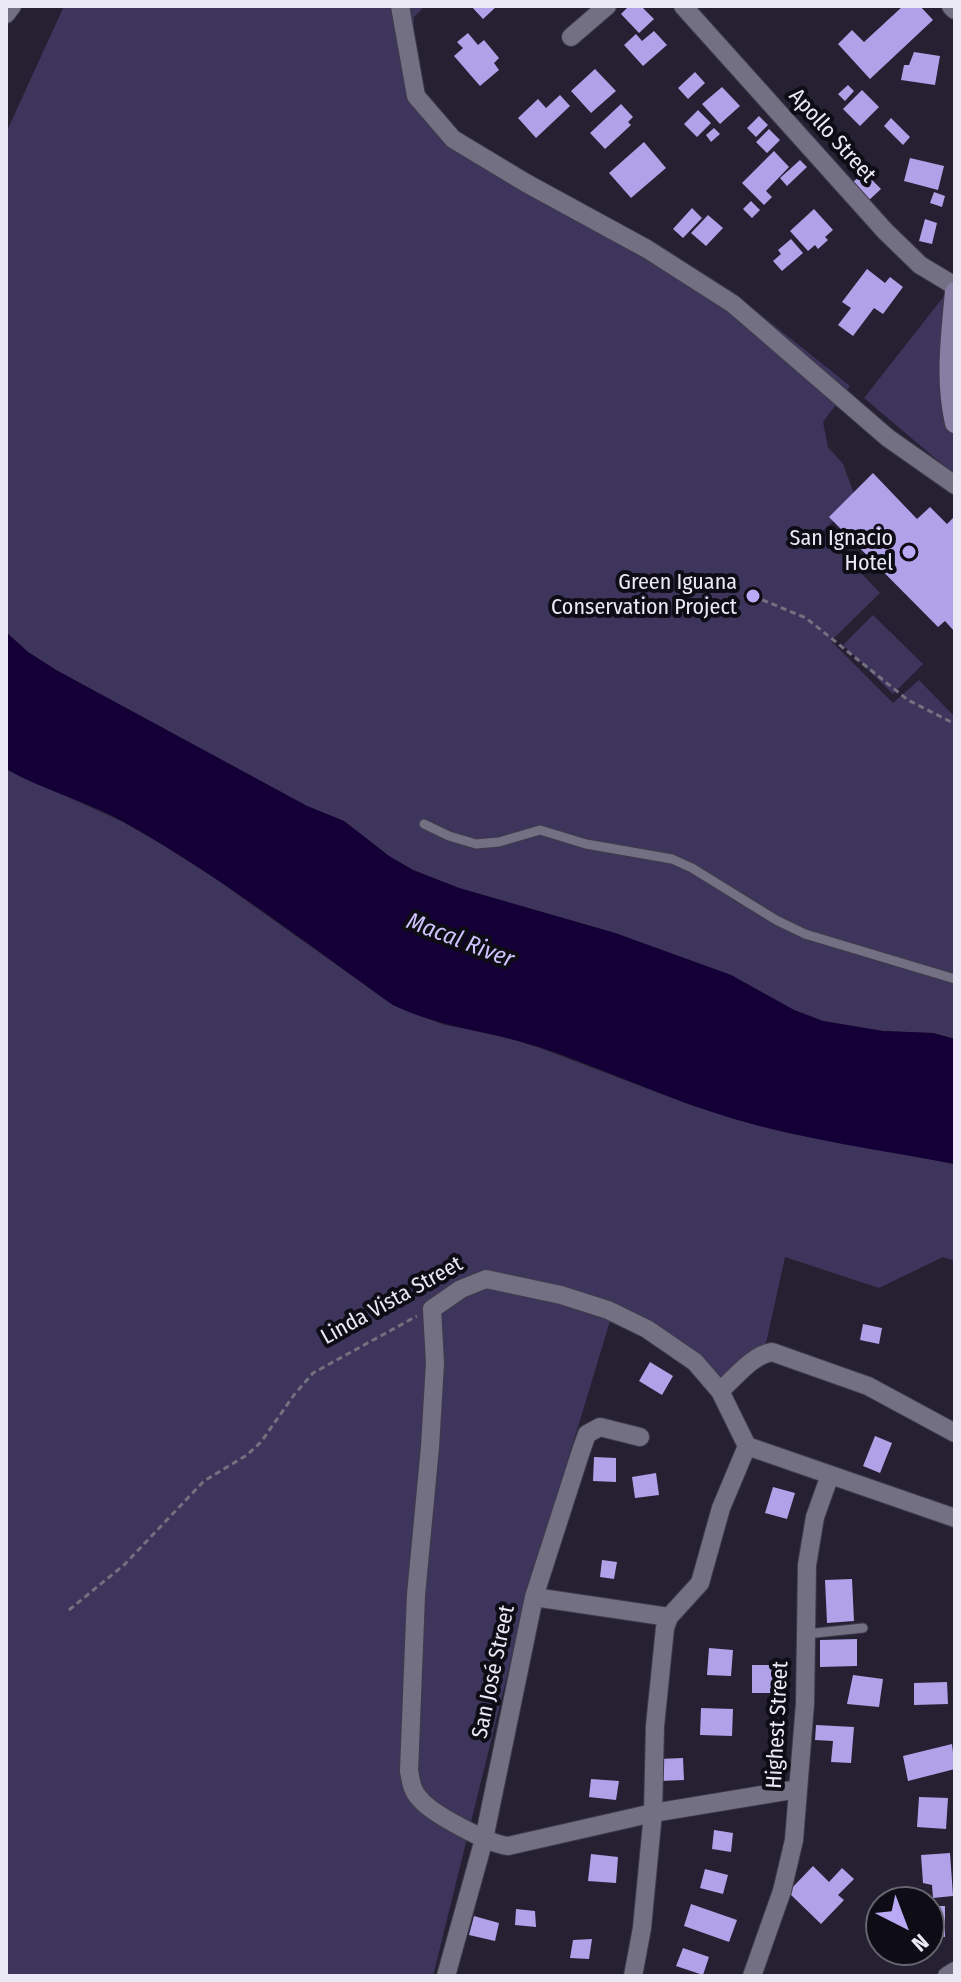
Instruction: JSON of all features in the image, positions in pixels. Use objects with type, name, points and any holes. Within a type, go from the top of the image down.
[{"type":"main road","points":[[955,289],[950,388],[955,423]]},
{"type":"street","points":[[6,14],[12,6]]},
{"type":"street","points":[[400,6],[416,96],[453,139],[647,249],[733,304],[888,438],[955,485]]},
{"type":"street","points":[[571,37],[607,6]]},
{"type":"street","name":"Apollo Street","points":[[683,6],[885,231],[920,265],[955,289]]},
{"type":"street","name":"Linda Vista Street","points":[[432,1309],[461,1289],[486,1279],[561,1295],[608,1310],[657,1336],[695,1362],[720,1391],[747,1446]]},
{"type":"street","points":[[432,1309],[435,1363],[416,1595],[409,1771],[413,1789],[421,1802],[495,1845],[508,1846],[653,1813],[798,1789]]},
{"type":"street","points":[[720,1391],[763,1353],[772,1352],[879,1391],[955,1433]]},
{"type":"street","name":"San José Street","points":[[446,1976],[484,1839],[534,1597],[587,1434],[600,1427],[640,1437]]},
{"type":"street","points":[[633,1976],[642,1928],[653,1813],[655,1726],[662,1641],[669,1617],[700,1583],[721,1508],[747,1446],[955,1518]]},
{"type":"street","name":"Highest Street","points":[[752,1976],[782,1891],[794,1840],[805,1704],[807,1565],[812,1534],[830,1475]]},
{"type":"street","points":[[534,1597],[669,1617]]},
{"type":"street","points":[[947,1976],[955,1971]]},
{"type":"lane","points":[[424,824],[476,844],[499,842],[540,830],[586,844],[672,859],[805,934],[955,979]]},
{"type":"lane","points":[[806,1634],[863,1628]]},
{"type":"path","points":[[753,596],[806,618],[908,700],[955,724]]},
{"type":"path","name":"Linda Vista Street","points":[[69,1610],[124,1565],[204,1481],[247,1455],[261,1442],[313,1373],[382,1333],[432,1309]]},
{"type":"shaded area","points":[[64,6],[425,6],[414,17],[410,80],[419,107],[643,248],[730,290],[850,386],[823,422],[828,447],[843,464],[856,499],[822,532],[880,593],[831,641],[893,703],[919,680],[955,717],[955,1039],[933,1033],[883,1031],[823,1021],[794,1010],[731,975],[615,933],[459,888],[413,870],[389,856],[344,821],[307,806],[56,670],[28,652],[6,632],[6,133]]},
{"type":"shaded area","points":[[955,282],[955,475],[864,398]]},
{"type":"shaded area","points":[[873,615],[923,664],[893,694],[843,645]]},
{"type":"shaded area","points":[[6,769],[121,821],[163,845],[393,1005],[445,1025],[495,1034],[540,1048],[693,1106],[768,1127],[955,1164],[955,1261],[943,1257],[879,1288],[785,1257],[766,1343],[720,1379],[613,1311],[526,1599],[433,1976],[6,1976]]},
{"type":"water","name":"Macal River","points":[[6,632],[28,652],[56,670],[307,806],[344,821],[389,856],[413,870],[459,888],[615,933],[731,975],[794,1010],[823,1021],[883,1031],[933,1033],[955,1039],[955,1164],[816,1139],[734,1119],[539,1047],[429,1019],[393,1005],[261,910],[159,842],[110,815],[6,769]]},
{"type":"building","points":[[471,6],[497,6],[483,19]]},
{"type":"building","points":[[629,6],[641,6],[654,19],[639,33],[621,14]]},
{"type":"building","points":[[903,6],[920,6],[933,20],[870,79],[838,44],[852,30],[864,42]]},
{"type":"building","points":[[654,31],[667,45],[643,66],[624,45],[636,34],[642,41]]},
{"type":"building","points":[[468,33],[478,45],[484,40],[499,58],[494,63],[499,70],[480,86],[454,56],[463,48],[457,42]]},
{"type":"building","points":[[914,52],[940,56],[935,85],[901,80],[904,65],[909,65]]},
{"type":"building","points":[[595,69],[616,91],[591,113],[571,91]]},
{"type":"building","points":[[695,72],[705,83],[688,99],[678,88]]},
{"type":"building","points":[[848,85],[854,91],[845,101],[838,94]]},
{"type":"building","points":[[722,87],[740,106],[720,124],[702,104]]},
{"type":"building","points":[[862,90],[879,107],[860,126],[843,109]]},
{"type":"building","points":[[560,95],[570,106],[536,138],[518,118],[538,99],[546,108]]},
{"type":"building","points":[[621,104],[633,117],[628,122],[631,125],[605,149],[590,133]]},
{"type":"building","points":[[698,110],[711,123],[697,137],[684,124]]},
{"type":"building","points":[[759,116],[768,125],[756,137],[747,128]]},
{"type":"building","points":[[891,118],[910,137],[903,145],[884,126]]},
{"type":"building","points":[[714,128],[720,134],[711,142],[706,135]]},
{"type":"building","points":[[769,129],[780,140],[767,153],[756,142]]},
{"type":"building","points":[[644,142],[666,168],[631,198],[609,173]]},
{"type":"building","points":[[774,151],[789,167],[766,191],[772,197],[764,205],[742,183]]},
{"type":"building","points":[[910,158],[944,166],[938,190],[904,181]]},
{"type":"building","points":[[800,160],[807,167],[787,186],[780,178]]},
{"type":"building","points":[[864,172],[881,189],[868,201],[852,183]]},
{"type":"building","points":[[934,192],[945,196],[942,207],[930,203]]},
{"type":"building","points":[[751,201],[760,210],[752,218],[743,209]]},
{"type":"building","points":[[692,208],[702,218],[683,238],[673,229]]},
{"type":"building","points":[[814,209],[833,230],[818,249],[815,245],[808,251],[790,231]]},
{"type":"building","points":[[708,215],[723,228],[706,246],[691,233]]},
{"type":"building","points":[[925,219],[937,223],[932,244],[919,241]]},
{"type":"building","points":[[791,239],[803,253],[782,271],[773,261],[781,254],[778,250]]},
{"type":"building","points":[[867,269],[885,283],[890,277],[903,287],[883,314],[874,308],[853,336],[838,325],[851,308],[842,302]]},
{"type":"building","name":"San Ignacio Hotel","points":[[873,473],[917,519],[930,507],[947,524],[955,516],[955,632],[945,621],[938,627],[829,517]]},
{"type":"building","points":[[863,1324],[882,1328],[879,1344],[860,1340]]},
{"type":"building","points":[[650,1362],[673,1376],[662,1395],[639,1381]]},
{"type":"building","points":[[875,1436],[892,1443],[880,1473],[863,1466]]},
{"type":"building","points":[[594,1457],[616,1458],[616,1482],[593,1481]]},
{"type":"building","points":[[656,1473],[659,1495],[635,1498],[632,1477]]},
{"type":"building","points":[[773,1487],[795,1493],[787,1519],[765,1513]]},
{"type":"building","points":[[602,1560],[617,1562],[614,1579],[600,1577]]},
{"type":"building","points":[[852,1579],[854,1621],[827,1623],[825,1580]]},
{"type":"building","points":[[857,1639],[857,1666],[820,1667],[820,1640]]},
{"type":"building","points":[[709,1648],[733,1650],[731,1676],[707,1675]]},
{"type":"building","points":[[752,1665],[779,1665],[780,1693],[752,1693]]},
{"type":"building","points":[[853,1675],[883,1679],[879,1707],[847,1704]]},
{"type":"building","points":[[947,1682],[948,1704],[914,1705],[914,1683]]},
{"type":"building","points":[[701,1708],[733,1709],[732,1736],[700,1735]]},
{"type":"building","points":[[816,1725],[854,1727],[851,1763],[831,1762],[833,1741],[815,1740]]},
{"type":"building","points":[[952,1744],[955,1769],[908,1781],[903,1756]]},
{"type":"building","points":[[683,1758],[684,1780],[660,1781],[659,1759]]},
{"type":"building","points":[[591,1779],[619,1781],[616,1800],[589,1797]]},
{"type":"building","points":[[919,1797],[948,1798],[946,1829],[917,1827]]},
{"type":"building","points":[[714,1830],[733,1833],[731,1852],[712,1849]]},
{"type":"building","points":[[950,1853],[953,1896],[945,1897],[945,1886],[923,1883],[921,1855]]},
{"type":"building","points":[[591,1854],[618,1857],[616,1883],[588,1881]]},
{"type":"building","points":[[813,1866],[829,1882],[842,1868],[854,1879],[838,1895],[844,1900],[821,1924],[788,1892]]},
{"type":"building","points":[[705,1869],[728,1875],[723,1894],[700,1888]]},
{"type":"building","points":[[691,1904],[737,1920],[729,1942],[684,1926]]},
{"type":"building","points":[[516,1909],[535,1911],[536,1927],[515,1925]]},
{"type":"building","points":[[474,1916],[499,1923],[495,1941],[469,1935]]},
{"type":"building","points":[[592,1939],[589,1959],[570,1958],[573,1940]]},
{"type":"building","points":[[683,1948],[709,1957],[703,1975],[676,1966]]},
{"type":"place","name":"San Ignacio Hotel","points":[[909,552]]},
{"type":"place","name":"Green Iguana Conservation Project","points":[[753,596]]}]
